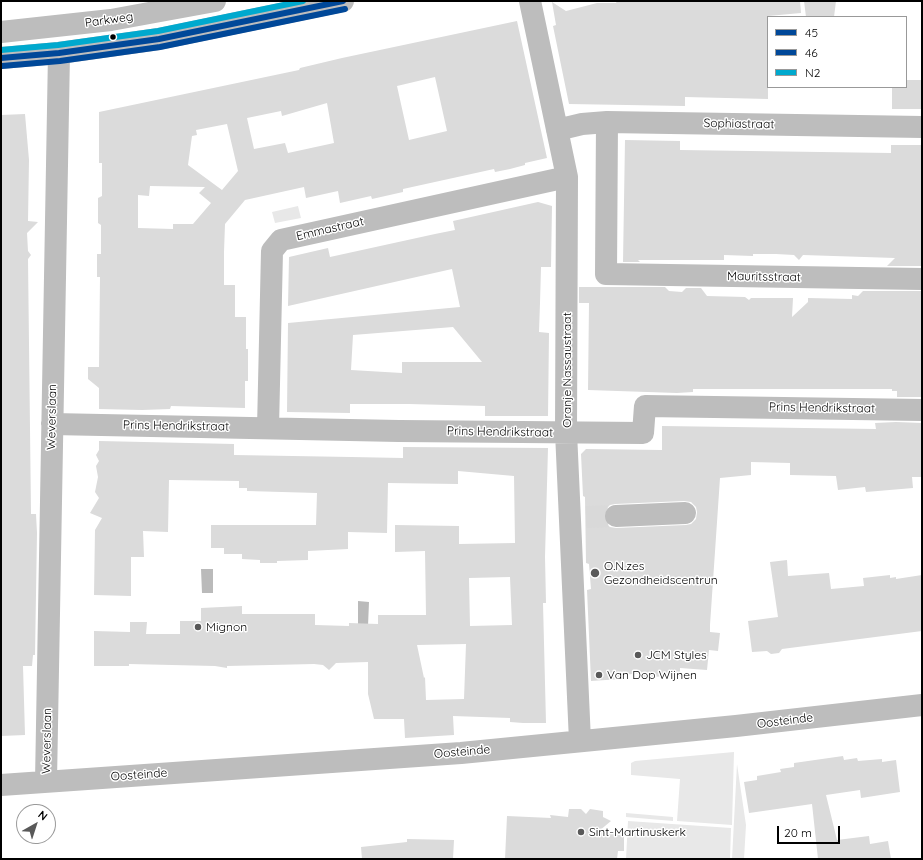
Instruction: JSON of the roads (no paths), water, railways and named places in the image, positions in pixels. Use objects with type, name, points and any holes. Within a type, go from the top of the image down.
[{"type":"street","name":"Parkweg","points":[[1,32],[111,20],[153,7],[215,1]]},
{"type":"street","points":[[1,58],[59,53],[159,39],[343,1]]},
{"type":"street","name":"Oranje Nassaustraat","points":[[530,1],[567,178],[566,432],[578,518],[580,742]]},
{"type":"street","name":"Weverslaan","points":[[46,781],[59,53]]},
{"type":"street","name":"Sophiastraat","points":[[557,130],[582,124],[607,122],[922,127]]},
{"type":"street","name":"Mauritsstraat","points":[[607,122],[606,274],[922,279]]},
{"type":"street","name":"Emmastraat","points":[[268,428],[272,251],[281,240],[567,178]]},
{"type":"street","name":"Prins Hendrikstraat","points":[[52,424],[643,433],[645,406],[922,410]]},
{"type":"street","points":[[616,516],[685,513]]},
{"type":"street","name":"Oosteinde","points":[[1,785],[364,760],[580,742],[922,705]]},
{"type":"tunnel","points":[[586,517],[616,516]]},
{"type":"place","name":"O.N.zes Gezondheidscentrun","points":[[595,573]]},
{"type":"place","name":"Mignon","points":[[198,627]]},
{"type":"place","name":"JCM Styles","points":[[638,655]]},
{"type":"place","name":"Van Dop Wijnen","points":[[599,675]]},
{"type":"place","name":"Sint-Martinuskerk","points":[[581,832]]}]
